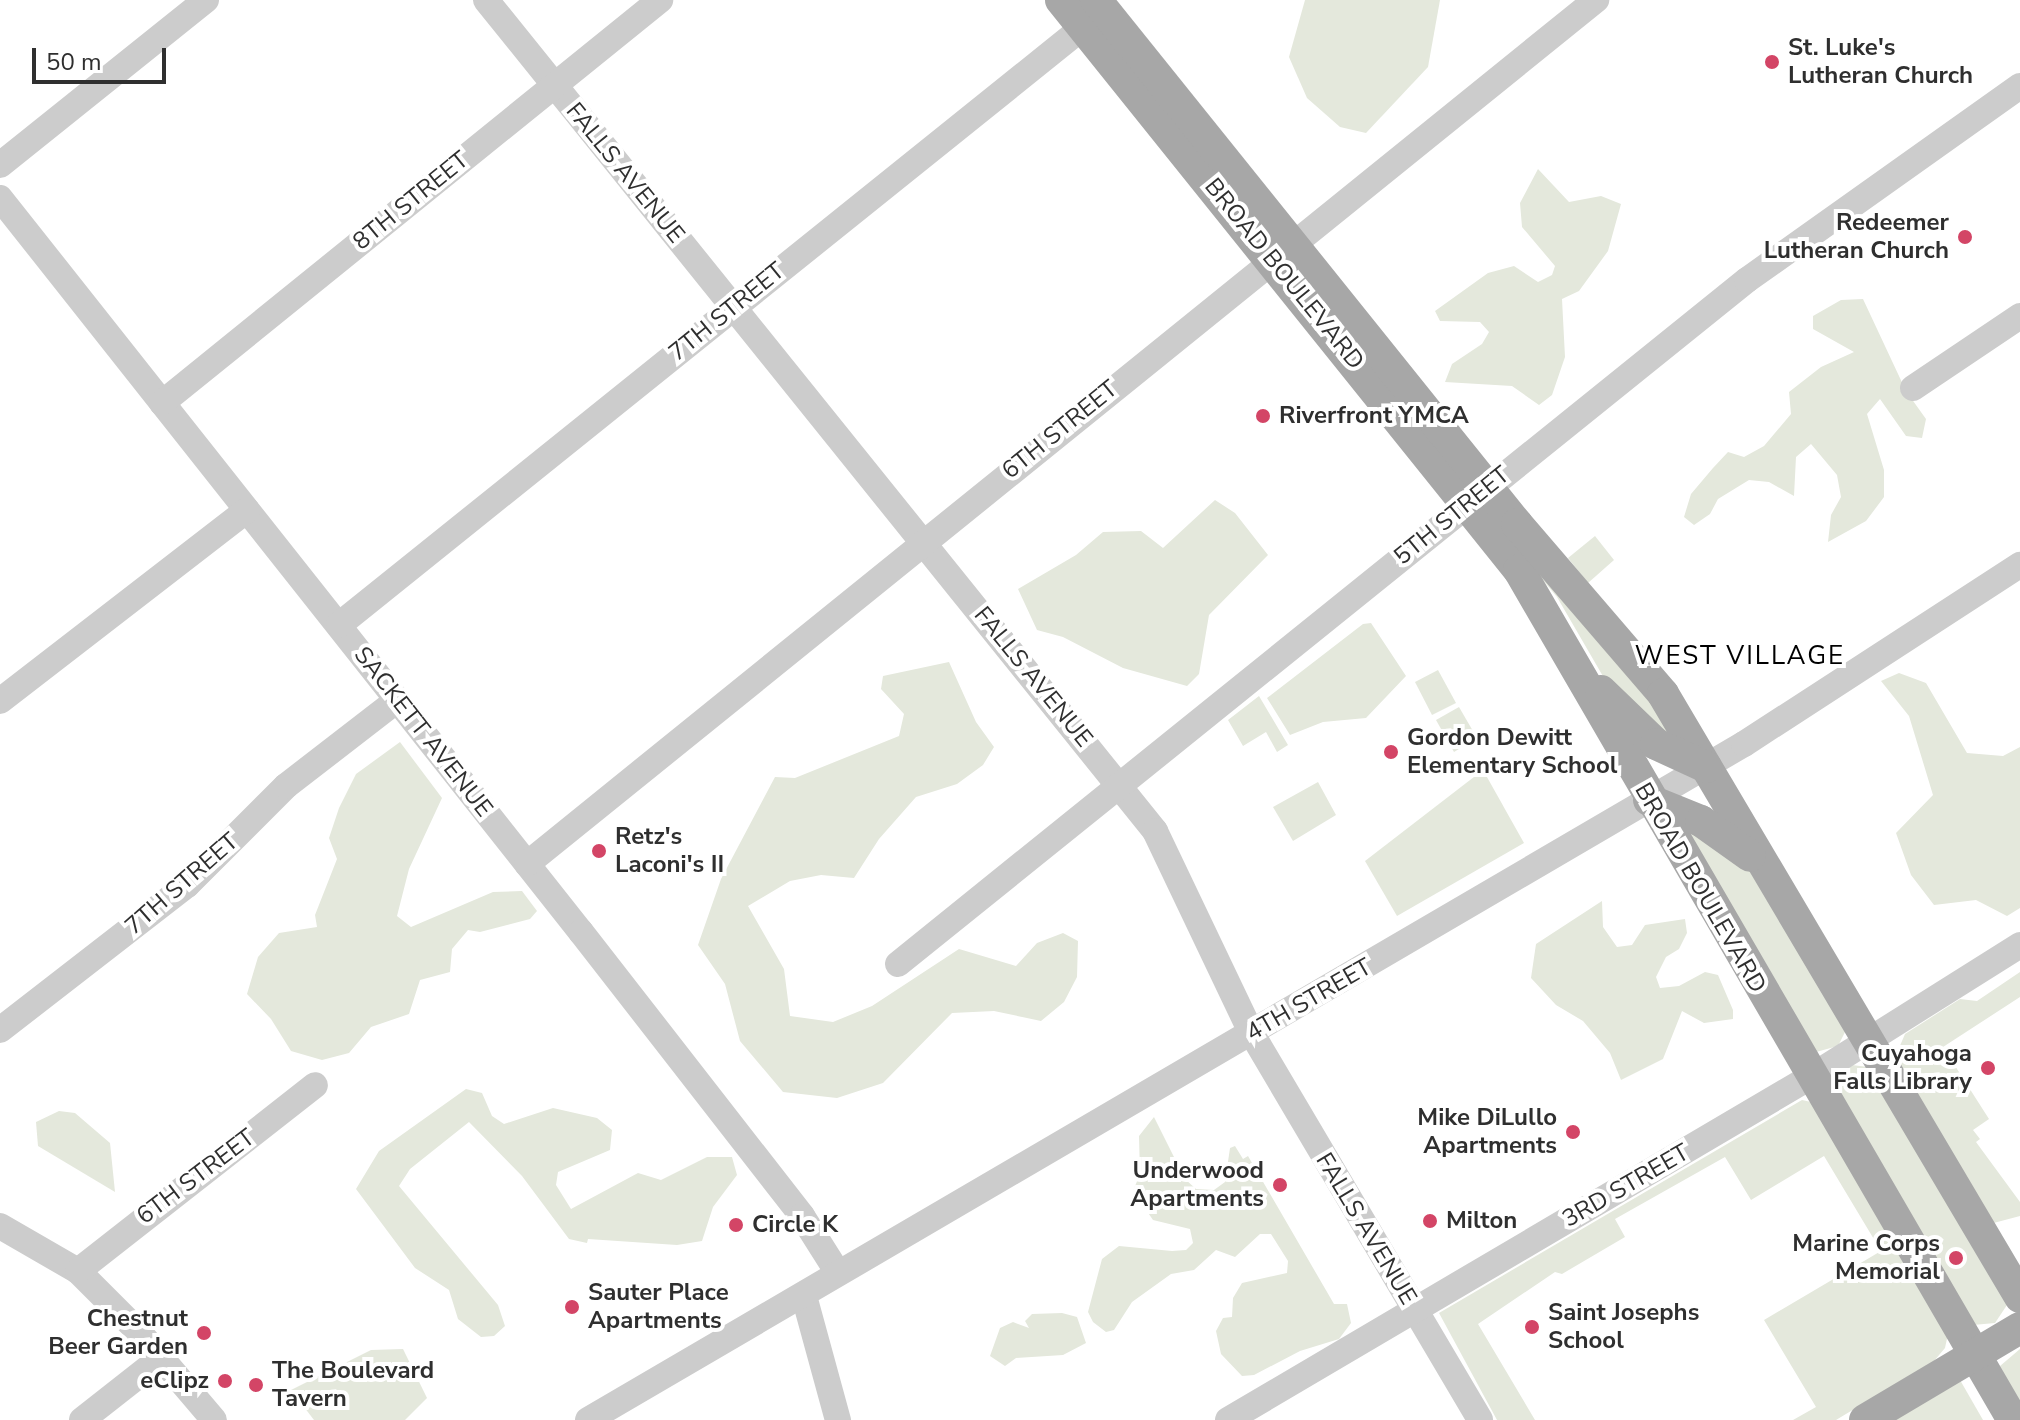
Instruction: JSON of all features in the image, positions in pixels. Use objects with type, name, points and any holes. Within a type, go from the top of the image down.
[{"type":"main road","name":"BROAD BOULEVARD","points":[[1061,0],[1100,9],[1282,251],[1478,496],[1656,685],[2020,1297]]},
{"type":"main road","name":"BROAD BOULEVARD","points":[[1478,496],[1649,800],[2013,1420]]},
{"type":"main road","points":[[1564,650],[1642,732],[1671,754],[1706,767]]},
{"type":"main road","points":[[1649,800],[1710,827],[1765,868]]},
{"type":"main road","points":[[1865,1420],[2020,1328]]},
{"type":"street","points":[[0,165],[206,0]]},
{"type":"street","name":"FALLS AVENUE","points":[[486,0],[1121,784],[1170,855],[1214,961],[1252,1034],[1480,1420]]},
{"type":"street","name":"8TH STREET","points":[[162,403],[660,0]]},
{"type":"street","name":"6TH STREET","points":[[527,864],[923,540],[1596,0]]},
{"type":"street","name":"7TH STREET","points":[[339,625],[1100,9]]},
{"type":"street","name":"5TH STREET","points":[[898,964],[1802,238],[2020,86]]},
{"type":"street","name":"SACKETT AVENUE","points":[[0,198],[802,1216],[838,1273]]},
{"type":"street","points":[[1913,388],[2020,316]]},
{"type":"street","points":[[0,701],[247,510]]},
{"type":"street","name":"4TH STREET","points":[[588,1420],[1706,767],[2020,565]]},
{"type":"street","name":"7TH STREET","points":[[0,1030],[187,885],[286,786],[396,701]]},
{"type":"street","name":"3RD STREET","points":[[1228,1420],[1812,1076],[2020,945]]},
{"type":"street","name":"6TH STREET","points":[[78,1271],[315,1085]]},
{"type":"street","points":[[0,1226],[78,1271],[162,1357],[214,1420]]},
{"type":"street","points":[[804,1296],[838,1420]]},
{"type":"street","points":[[82,1420],[162,1357]]},
{"type":"shaded area","points":[[1305,0],[1440,0],[1428,67],[1366,133],[1340,127],[1307,98],[1289,57]]},
{"type":"shaded area","points":[[1538,169],[1569,202],[1601,196],[1621,204],[1608,251],[1579,291],[1562,299],[1565,357],[1552,395],[1539,405],[1512,386],[1445,382],[1452,364],[1482,344],[1489,332],[1480,322],[1440,321],[1435,311],[1488,273],[1514,266],[1538,282],[1552,275],[1555,266],[1522,227],[1520,203]]},
{"type":"shaded area","points":[[1863,299],[1906,391],[1926,419],[1922,438],[1906,436],[1880,399],[1867,414],[1884,470],[1884,497],[1866,521],[1828,542],[1831,515],[1841,497],[1837,475],[1811,444],[1796,457],[1794,496],[1769,482],[1749,480],[1718,499],[1710,514],[1694,525],[1684,517],[1691,494],[1713,468],[1728,452],[1744,457],[1764,446],[1791,414],[1789,392],[1821,367],[1854,352],[1813,329],[1813,316],[1841,300]]},
{"type":"shaded area","points":[[1215,500],[1235,513],[1268,555],[1209,615],[1199,674],[1187,686],[1123,668],[1063,637],[1037,630],[1018,589],[1076,555],[1103,532],[1141,531],[1163,548]]},
{"type":"shaded area","points":[[1504,533],[1616,652],[1682,745],[1615,697],[1557,597]]},
{"type":"shaded area","points":[[1595,536],[1614,560],[1588,583],[1568,558]]},
{"type":"shaded area","points":[[1371,623],[1406,676],[1366,718],[1323,722],[1290,735],[1267,698],[1363,624]]},
{"type":"shaded area","points":[[949,662],[976,722],[994,747],[983,765],[957,784],[916,797],[879,839],[854,878],[821,875],[790,881],[748,906],[784,969],[790,1016],[833,1022],[872,1006],[959,949],[1016,966],[1037,943],[1063,933],[1078,941],[1077,977],[1064,1002],[1041,1021],[994,1011],[952,1013],[883,1083],[837,1098],[783,1092],[740,1041],[725,984],[698,945],[721,879],[775,777],[795,778],[899,736],[904,714],[881,689],[883,676]]},
{"type":"shaded area","points":[[1438,670],[1456,703],[1432,715],[1415,682]]},
{"type":"shaded area","points":[[1899,673],[1926,683],[1967,753],[2003,756],[2020,747],[2020,908],[2007,916],[1976,900],[1934,905],[1911,875],[1896,833],[1933,795],[1909,716],[1881,681]]},
{"type":"shaded area","points":[[1259,696],[1288,745],[1277,752],[1266,732],[1243,746],[1228,720]]},
{"type":"shaded area","points":[[1459,707],[1477,738],[1454,752],[1436,720]]},
{"type":"shaded area","points":[[400,742],[442,798],[409,869],[397,916],[411,927],[493,892],[522,891],[537,911],[530,919],[480,932],[468,930],[452,949],[450,972],[420,980],[409,1014],[371,1027],[349,1053],[322,1060],[291,1051],[271,1019],[247,994],[258,957],[279,933],[317,927],[315,915],[337,859],[329,838],[339,808],[356,774]]},
{"type":"shaded area","points":[[1483,770],[1524,843],[1397,916],[1365,861]]},
{"type":"shaded area","points":[[1318,782],[1336,815],[1293,841],[1273,807]]},
{"type":"shaded area","points":[[1676,817],[1746,861],[1846,1030],[1838,1046],[1816,1052]]},
{"type":"shaded area","points":[[1602,901],[1603,927],[1617,947],[1632,945],[1645,925],[1685,919],[1687,933],[1679,949],[1666,957],[1656,977],[1660,988],[1679,986],[1705,972],[1718,975],[1733,1010],[1733,1019],[1704,1023],[1682,1011],[1663,1059],[1621,1080],[1610,1053],[1583,1021],[1556,1005],[1531,978],[1536,944]]},
{"type":"shaded area","points":[[2020,972],[2020,997],[1943,1047],[1989,1119],[1973,1130],[1980,1139],[1976,1142],[2020,1202],[2020,1216],[1986,1225],[1893,1062],[1905,1034],[1960,999],[1977,1001]]},
{"type":"shaded area","points":[[1852,1065],[1868,1067],[2007,1305],[1995,1323],[1973,1325],[1833,1083]]},
{"type":"shaded area","points":[[466,1089],[482,1093],[492,1116],[504,1124],[553,1108],[597,1118],[612,1130],[610,1150],[558,1172],[556,1185],[571,1209],[638,1173],[661,1180],[707,1157],[732,1157],[737,1175],[713,1207],[702,1241],[677,1245],[588,1239],[587,1243],[569,1239],[522,1176],[469,1122],[410,1169],[399,1186],[498,1305],[505,1326],[494,1336],[481,1337],[458,1319],[449,1290],[415,1268],[356,1189],[379,1151]]},
{"type":"shaded area","points":[[1802,1100],[1811,1102],[1948,1334],[1945,1348],[1934,1361],[1836,1420],[1793,1420],[1816,1407],[1764,1320],[1881,1251],[1824,1156],[1751,1200],[1725,1157],[1615,1219],[1625,1237],[1562,1274],[1555,1272],[1478,1324],[1535,1420],[1497,1420],[1439,1313]]},
{"type":"shaded area","points":[[59,1111],[75,1113],[110,1143],[115,1192],[38,1146],[36,1122]]},
{"type":"shaded area","points":[[1154,1117],[1185,1179],[1196,1189],[1214,1190],[1225,1182],[1230,1148],[1235,1146],[1243,1159],[1248,1156],[1334,1304],[1347,1304],[1351,1323],[1339,1339],[1300,1351],[1254,1375],[1242,1376],[1221,1354],[1216,1331],[1223,1318],[1232,1317],[1233,1298],[1242,1283],[1287,1273],[1288,1261],[1271,1234],[1260,1234],[1235,1257],[1216,1250],[1194,1270],[1171,1274],[1132,1302],[1114,1330],[1106,1332],[1093,1322],[1088,1312],[1102,1259],[1119,1246],[1172,1251],[1186,1250],[1193,1243],[1190,1229],[1153,1220],[1133,1191],[1140,1174],[1139,1136]]},
{"type":"shaded area","points":[[1062,1313],[1077,1317],[1086,1343],[1063,1355],[1016,1358],[1005,1366],[990,1356],[1000,1328],[1013,1322],[1029,1328],[1025,1321],[1032,1314]]},
{"type":"shaded area","points":[[403,1349],[427,1398],[405,1420],[314,1420],[291,1390],[371,1350]]},
{"type":"shaded area","points":[[2020,1349],[2020,1411],[2000,1366]]},
{"type":"shaded area","points":[[1960,1380],[1983,1420],[1891,1420]]},
{"type":"place","name":"St. Luke's Lutheran Church","points":[[1772,62]]},
{"type":"place","name":"Redeemer Lutheran Church","points":[[1965,237]]},
{"type":"place","name":"Riverfront YMCA","points":[[1263,416]]},
{"type":"place","name":"Gordon Dewitt Elementary School","points":[[1391,752]]},
{"type":"place","name":"Retz's Laconi's II","points":[[599,851]]},
{"type":"place","name":"Cuyahoga Falls Library","points":[[1988,1068]]},
{"type":"place","name":"Mike DiLullo Apartments","points":[[1573,1132]]},
{"type":"place","name":"Underwood Apartments","points":[[1280,1185]]},
{"type":"place","name":"Milton","points":[[1430,1221]]},
{"type":"place","name":"Circle K","points":[[736,1225]]},
{"type":"place","name":"Marine Corps Memorial","points":[[1956,1258]]},
{"type":"place","name":"Sauter Place Apartments","points":[[572,1307]]},
{"type":"place","name":"Saint Josephs School","points":[[1532,1327]]},
{"type":"place","name":"Chestnut Beer Garden","points":[[204,1333]]},
{"type":"place","name":"eClipz","points":[[225,1381]]},
{"type":"place","name":"The Boulevard Tavern","points":[[256,1385]]},
{"type":"district","name":"WEST VILLAGE","points":[[1740,656]]}]
